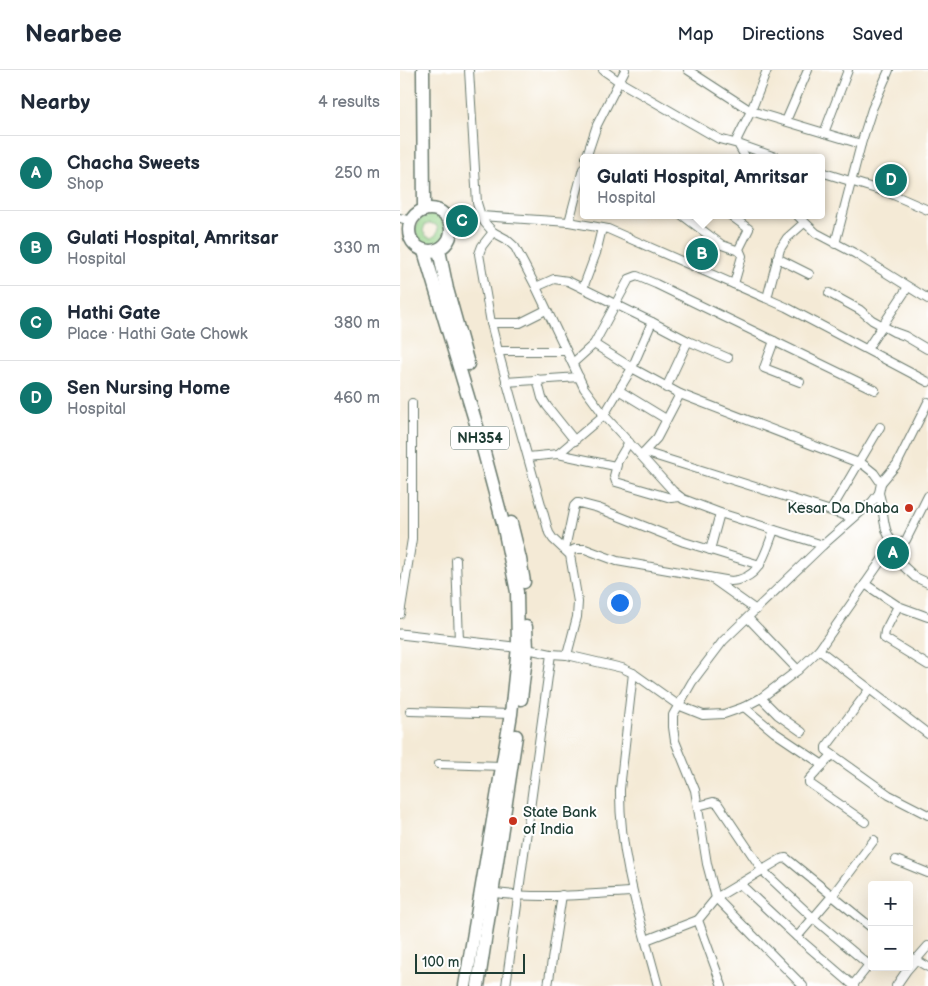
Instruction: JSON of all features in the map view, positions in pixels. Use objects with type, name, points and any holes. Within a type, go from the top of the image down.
[{"type":"highway","points":[[423,70],[424,210],[430,209],[441,212],[451,224],[451,237],[444,247],[431,252],[424,251]]},
{"type":"highway","name":"NH354","points":[[424,210],[406,220],[409,235],[417,248],[424,251],[475,421],[503,523],[516,592],[523,648],[502,766],[486,892],[478,986]]},
{"type":"highway","name":"NH354","points":[[439,250],[454,316],[520,559],[525,599],[523,648],[486,892],[465,986]]},
{"type":"street","points":[[469,70],[477,203],[481,216],[493,232],[506,238],[515,247],[579,377],[604,415],[629,442],[643,453],[680,497],[720,513],[823,545]]},
{"type":"street","points":[[603,70],[620,82],[719,139],[767,154]]},
{"type":"street","points":[[587,154],[597,125],[625,70]]},
{"type":"street","points":[[744,154],[738,144],[738,135],[751,111],[767,70]]},
{"type":"street","points":[[786,121],[808,70]]},
{"type":"street","points":[[824,133],[848,70]]},
{"type":"street","points":[[835,244],[872,108],[889,70]]},
{"type":"street","points":[[692,71],[751,111],[861,144]]},
{"type":"street","points":[[825,173],[898,197],[928,210]]},
{"type":"street","points":[[569,222],[580,180]]},
{"type":"street","points":[[451,224],[481,216],[569,222],[602,228],[786,307],[928,382]]},
{"type":"street","points":[[687,219],[722,245],[739,251],[742,256],[734,284]]},
{"type":"street","points":[[735,219],[749,229],[739,251]]},
{"type":"street","points":[[800,219],[816,233],[856,254],[928,299]]},
{"type":"street","points":[[766,298],[782,243],[804,223]]},
{"type":"street","points":[[583,288],[596,253],[602,228]]},
{"type":"street","points":[[493,232],[482,246],[479,254],[491,323],[549,533],[552,539],[567,551],[572,560],[578,609],[567,655]]},
{"type":"street","points":[[777,258],[809,274]]},
{"type":"street","points":[[573,363],[594,344],[629,279],[637,276],[875,390]]},
{"type":"street","points":[[536,287],[548,281],[559,279],[583,288],[688,341],[728,358]]},
{"type":"street","points":[[867,350],[908,287]]},
{"type":"street","points":[[829,293],[927,349]]},
{"type":"street","points":[[491,323],[520,323],[546,310]]},
{"type":"street","points":[[558,454],[604,415],[632,368],[652,322]]},
{"type":"street","points":[[666,388],[688,341]]},
{"type":"street","points":[[774,341],[764,368],[800,382]]},
{"type":"street","points":[[594,344],[666,388],[859,463],[871,469],[880,483]]},
{"type":"street","points":[[498,351],[566,351]]},
{"type":"street","points":[[506,382],[579,377]]},
{"type":"street","points":[[538,379],[542,398],[575,441]]},
{"type":"street","points":[[620,391],[666,419]]},
{"type":"street","points":[[643,453],[657,438],[680,394]]},
{"type":"street","points":[[928,402],[897,464],[880,483],[879,493],[885,530],[893,545],[901,553],[901,566],[915,577],[928,583]]},
{"type":"street","points":[[400,614],[412,539],[412,403]]},
{"type":"street","points":[[831,510],[880,427]]},
{"type":"street","points":[[629,442],[617,465],[614,476],[616,482],[671,498],[680,497]]},
{"type":"street","points":[[643,453],[852,518]]},
{"type":"street","points":[[528,457],[558,454],[611,466],[617,465]]},
{"type":"street","points":[[803,986],[716,898],[707,864],[693,782],[672,727],[678,705],[716,650],[823,545],[872,502],[879,493]]},
{"type":"street","points":[[400,634],[523,648],[551,654],[567,655],[622,668],[633,673],[678,705],[695,713],[724,714],[744,707],[761,698],[798,670],[819,650],[893,545],[900,544],[906,540],[928,496]]},
{"type":"street","points":[[567,551],[574,506],[576,503],[579,503],[598,508],[661,534],[760,565]]},
{"type":"street","points":[[710,550],[720,513]]},
{"type":"street","points":[[567,551],[585,549],[616,561],[731,581],[748,577],[760,565],[774,530]]},
{"type":"street","points":[[456,560],[459,640]]},
{"type":"street","points":[[709,577],[756,610]]},
{"type":"street","points":[[865,584],[898,606],[928,617]]},
{"type":"street","points":[[898,606],[885,631],[884,638],[928,665]]},
{"type":"street","points":[[748,618],[798,670]]},
{"type":"street","points":[[819,650],[928,734]]},
{"type":"street","points":[[506,986],[520,895],[551,654]]},
{"type":"street","points":[[633,673],[619,806],[632,892],[658,986]]},
{"type":"street","points":[[869,690],[826,747],[826,750],[889,795],[928,815]]},
{"type":"street","points":[[761,698],[778,715],[802,732]]},
{"type":"street","points":[[744,707],[774,732],[823,765]]},
{"type":"street","points":[[410,711],[511,714]]},
{"type":"street","points":[[832,755],[809,780],[811,785],[865,822]]},
{"type":"street","points":[[439,764],[502,766]]},
{"type":"street","points":[[698,806],[713,802],[718,804],[762,871],[813,918],[868,961]]},
{"type":"street","points":[[796,937],[832,896],[874,840]]},
{"type":"street","points":[[646,940],[698,920],[716,898],[786,858],[870,926]]},
{"type":"street","points":[[896,860],[928,873]]},
{"type":"street","points":[[740,884],[796,937],[853,986],[868,966]]},
{"type":"street","points":[[486,892],[520,895],[632,892]]},
{"type":"street","points":[[548,986],[562,895]]},
{"type":"street","points":[[698,920],[722,986]]},
{"type":"street","points":[[913,957],[928,946]]},
{"type":"street","points":[[913,959],[928,967]]},
{"type":"street","points":[[896,986],[905,971]]},
{"type":"green space","points":[[433,214],[444,221],[447,234],[440,244],[430,246],[419,241],[415,229],[420,218]],"holes":[[[430,223],[436,225],[438,229],[436,235],[431,238],[426,236],[423,231],[425,225]]]},
{"type":"place","name":"Sen Nursing Home","points":[[891,180]]},
{"type":"place","name":"Hathi Gate","points":[[462,221]]},
{"type":"place","name":"Gulati Hospital, Amritsar","points":[[702,254]]},
{"type":"place","name":"Kesar Da Dhaba","points":[[909,508]]},
{"type":"place","name":"Chacha Sweets","points":[[893,553]]},
{"type":"place","name":"State Bank of India","points":[[513,821]]}]
